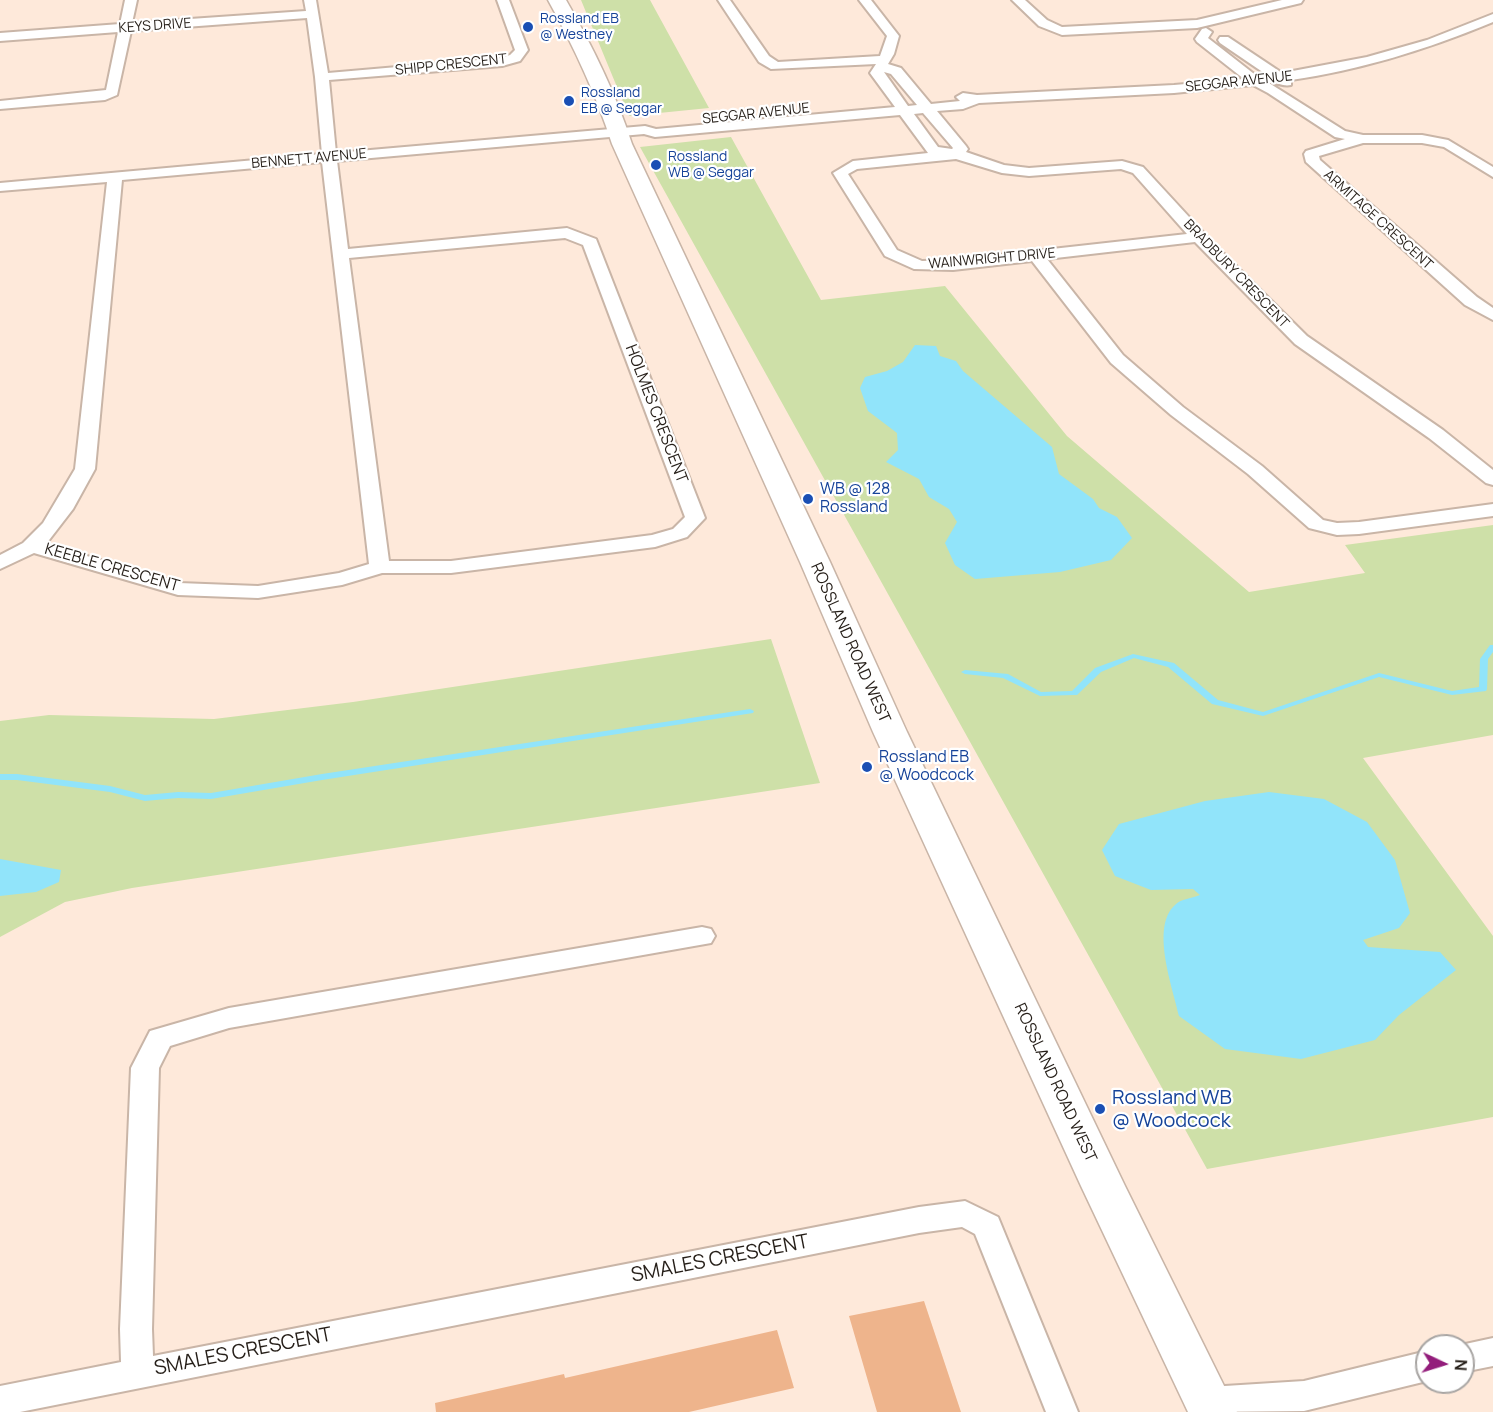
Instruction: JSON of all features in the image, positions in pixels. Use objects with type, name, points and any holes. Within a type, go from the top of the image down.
[{"type":"main road","name":"ROSSLAND ROAD WEST","points":[[557,0],[632,131],[622,144],[815,562],[890,732],[1102,1186],[1211,1407]]},
{"type":"street","points":[[0,105],[105,96],[112,92],[131,0]]},
{"type":"street","points":[[310,0],[322,77],[380,567]]},
{"type":"street","name":"SHIPP CRESCENT","points":[[322,77],[480,64],[515,58],[522,50],[502,0]]},
{"type":"street","points":[[724,0],[764,59],[776,66],[883,63],[896,71],[961,149],[954,155]]},
{"type":"street","points":[[865,0],[893,36],[883,63]]},
{"type":"street","points":[[1018,0],[1049,28],[1062,31],[1201,28],[1297,0]]},
{"type":"street","name":"KEYS DRIVE","points":[[0,37],[311,14]]},
{"type":"street","name":"SEGGAR AVENUE","points":[[632,131],[655,133],[925,103],[963,105],[977,99],[1256,82],[1334,69],[1386,57],[1493,18]]},
{"type":"street","points":[[1479,24],[1493,26]]},
{"type":"street","points":[[1479,24],[1493,32]]},
{"type":"street","points":[[1201,28],[1228,42],[1302,92]]},
{"type":"street","name":"ARMITAGE CRESCENT","points":[[1201,28],[1201,39],[1256,82],[1273,90],[1340,134],[1364,139],[1422,139],[1448,144],[1493,173]]},
{"type":"street","name":"BRADBURY CRESCENT","points":[[883,63],[877,73],[933,150],[973,158],[1002,169],[1029,172],[1122,165],[1138,170],[1199,237],[1301,340],[1436,435],[1493,479]]},
{"type":"street","points":[[1321,105],[1358,129],[1364,139]]},
{"type":"street","name":"BENNETT AVENUE","points":[[0,187],[632,131]]},
{"type":"street","name":"ARMITAGE CRESCENT","points":[[1364,139],[1311,153],[1313,162],[1471,301],[1493,315]]},
{"type":"street","name":"WAINWRIGHT DRIVE","points":[[954,155],[853,165],[840,173],[891,253],[920,266],[1199,237]]},
{"type":"street","name":"KEEBLE CRESCENT","points":[[32,546],[47,532],[66,507],[85,469],[115,177]]},
{"type":"street","name":"HOLMES CRESCENT","points":[[342,254],[567,233],[590,242],[695,518],[680,533],[655,542],[451,567],[380,567]]},
{"type":"street","points":[[1036,255],[1117,359],[1177,411],[1255,471],[1316,524],[1336,529],[1359,528],[1493,510]]},
{"type":"street","points":[[0,563],[32,546]]},
{"type":"street","name":"KEEBLE CRESCENT","points":[[32,546],[177,589],[258,592],[342,579],[380,567]]},
{"type":"street","name":"SMALES CRESCENT","points":[[702,936],[229,1017],[160,1038],[145,1068],[136,1329],[138,1373],[919,1220],[965,1214],[987,1226],[1062,1412]]},
{"type":"street","points":[[1475,1356],[1493,1352]]},
{"type":"street","points":[[1211,1407],[1304,1396],[1415,1369]]},
{"type":"street","points":[[0,1401],[138,1373]]},
{"type":"green space","points":[[581,0],[650,0],[709,108],[629,116]]},
{"type":"green space","points":[[731,137],[821,300],[945,286],[1067,436],[1249,592],[1365,573],[1345,545],[1493,525],[1493,735],[1363,758],[1493,936],[1493,1117],[1207,1169],[640,147]]},
{"type":"green space","points":[[771,639],[820,783],[132,888],[65,902],[0,937],[0,721],[49,715],[214,719],[353,702]]},
{"type":"water","points":[[915,345],[936,346],[940,356],[956,361],[963,371],[1052,447],[1059,474],[1093,499],[1099,508],[1117,517],[1132,538],[1111,560],[1060,572],[975,579],[955,565],[945,543],[957,522],[949,509],[929,497],[919,479],[886,462],[898,450],[897,433],[868,411],[860,388],[865,377],[887,371],[903,362]]},
{"type":"water","points":[[1269,792],[1324,799],[1367,822],[1395,860],[1410,913],[1399,928],[1363,940],[1368,947],[1440,952],[1456,970],[1399,1015],[1375,1040],[1301,1059],[1225,1049],[1179,1016],[1165,958],[1164,928],[1168,915],[1177,903],[1200,895],[1193,889],[1151,890],[1115,876],[1102,850],[1119,824],[1205,801]]},
{"type":"water","points":[[0,859],[61,870],[59,882],[36,892],[0,896]]},
{"type":"building","points":[[924,1301],[961,1412],[877,1412],[849,1316]]},
{"type":"building","points":[[777,1330],[794,1388],[689,1412],[436,1412],[435,1403],[564,1374],[565,1378]]},
{"type":"waterway","points":[[965,672],[1005,676],[1040,694],[1074,693],[1098,670],[1133,656],[1171,665],[1215,702],[1263,714],[1379,675],[1452,693],[1483,689],[1484,659],[1493,647]]},
{"type":"waterway","points":[[0,777],[17,777],[110,789],[145,798],[178,795],[211,796],[750,711]]},
{"type":"place","name":"Rossland EB @ Westney","points":[[528,27]]},
{"type":"place","name":"Rossland EB @ Seggar","points":[[569,101]]},
{"type":"place","name":"Rossland WB @ Seggar","points":[[656,165]]},
{"type":"place","name":"WB @ 128 Rossland","points":[[808,499]]},
{"type":"place","name":"Rossland EB @ Woodcock","points":[[867,767]]},
{"type":"place","name":"Rossland WB @ Woodcock","points":[[1100,1109]]}]
